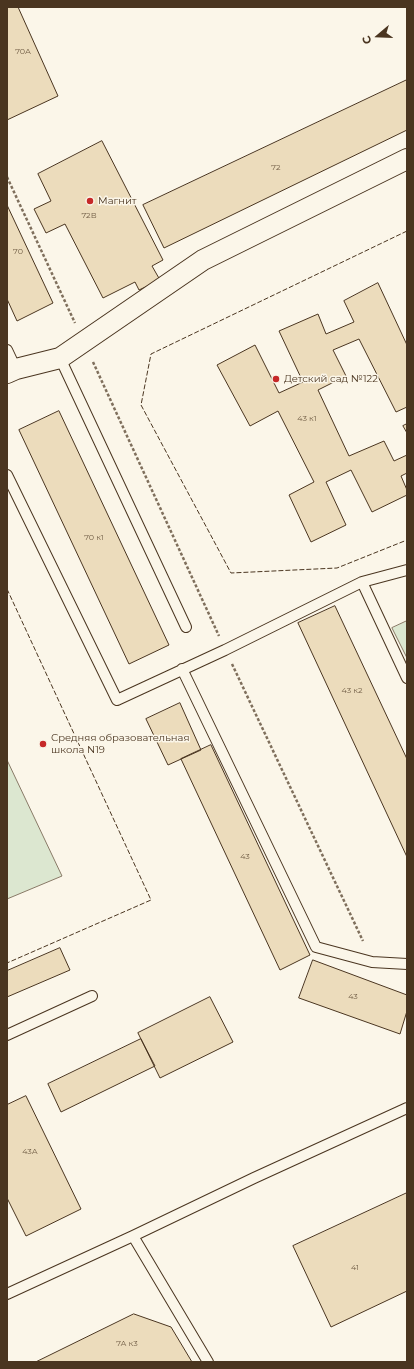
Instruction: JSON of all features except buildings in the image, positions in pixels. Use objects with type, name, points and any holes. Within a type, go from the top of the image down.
[{"type":"street","points":[[12,371],[60,358],[203,260],[407,160]]},
{"type":"lane","points":[[7,350],[12,371]]},
{"type":"lane","points":[[60,358],[186,627]]},
{"type":"lane","points":[[7,475],[117,700],[226,650],[362,582],[407,570]]},
{"type":"lane","points":[[362,582],[407,678]]},
{"type":"lane","points":[[182,669],[316,946],[372,962],[407,964]]},
{"type":"lane","points":[[7,1035],[92,996]]},
{"type":"lane","points":[[7,1294],[407,1108]]},
{"type":"lane","points":[[133,1236],[208,1362]]},
{"type":"path","points":[[7,177],[372,962]]},
{"type":"green space","points":[[407,621],[407,658],[392,628]]},
{"type":"green space","points":[[7,760],[62,876],[7,899]]},
{"type":"fence","points":[[407,231],[151,354],[141,405],[231,573],[337,568],[407,540]]},
{"type":"fence","points":[[7,589],[151,900],[7,963]]},
{"type":"place","name":"Магнит","points":[[90,201]]},
{"type":"place","name":"Детский сад №122","points":[[276,379]]},
{"type":"place","name":"Средняя образовательная школа N19","points":[[43,744]]}]
